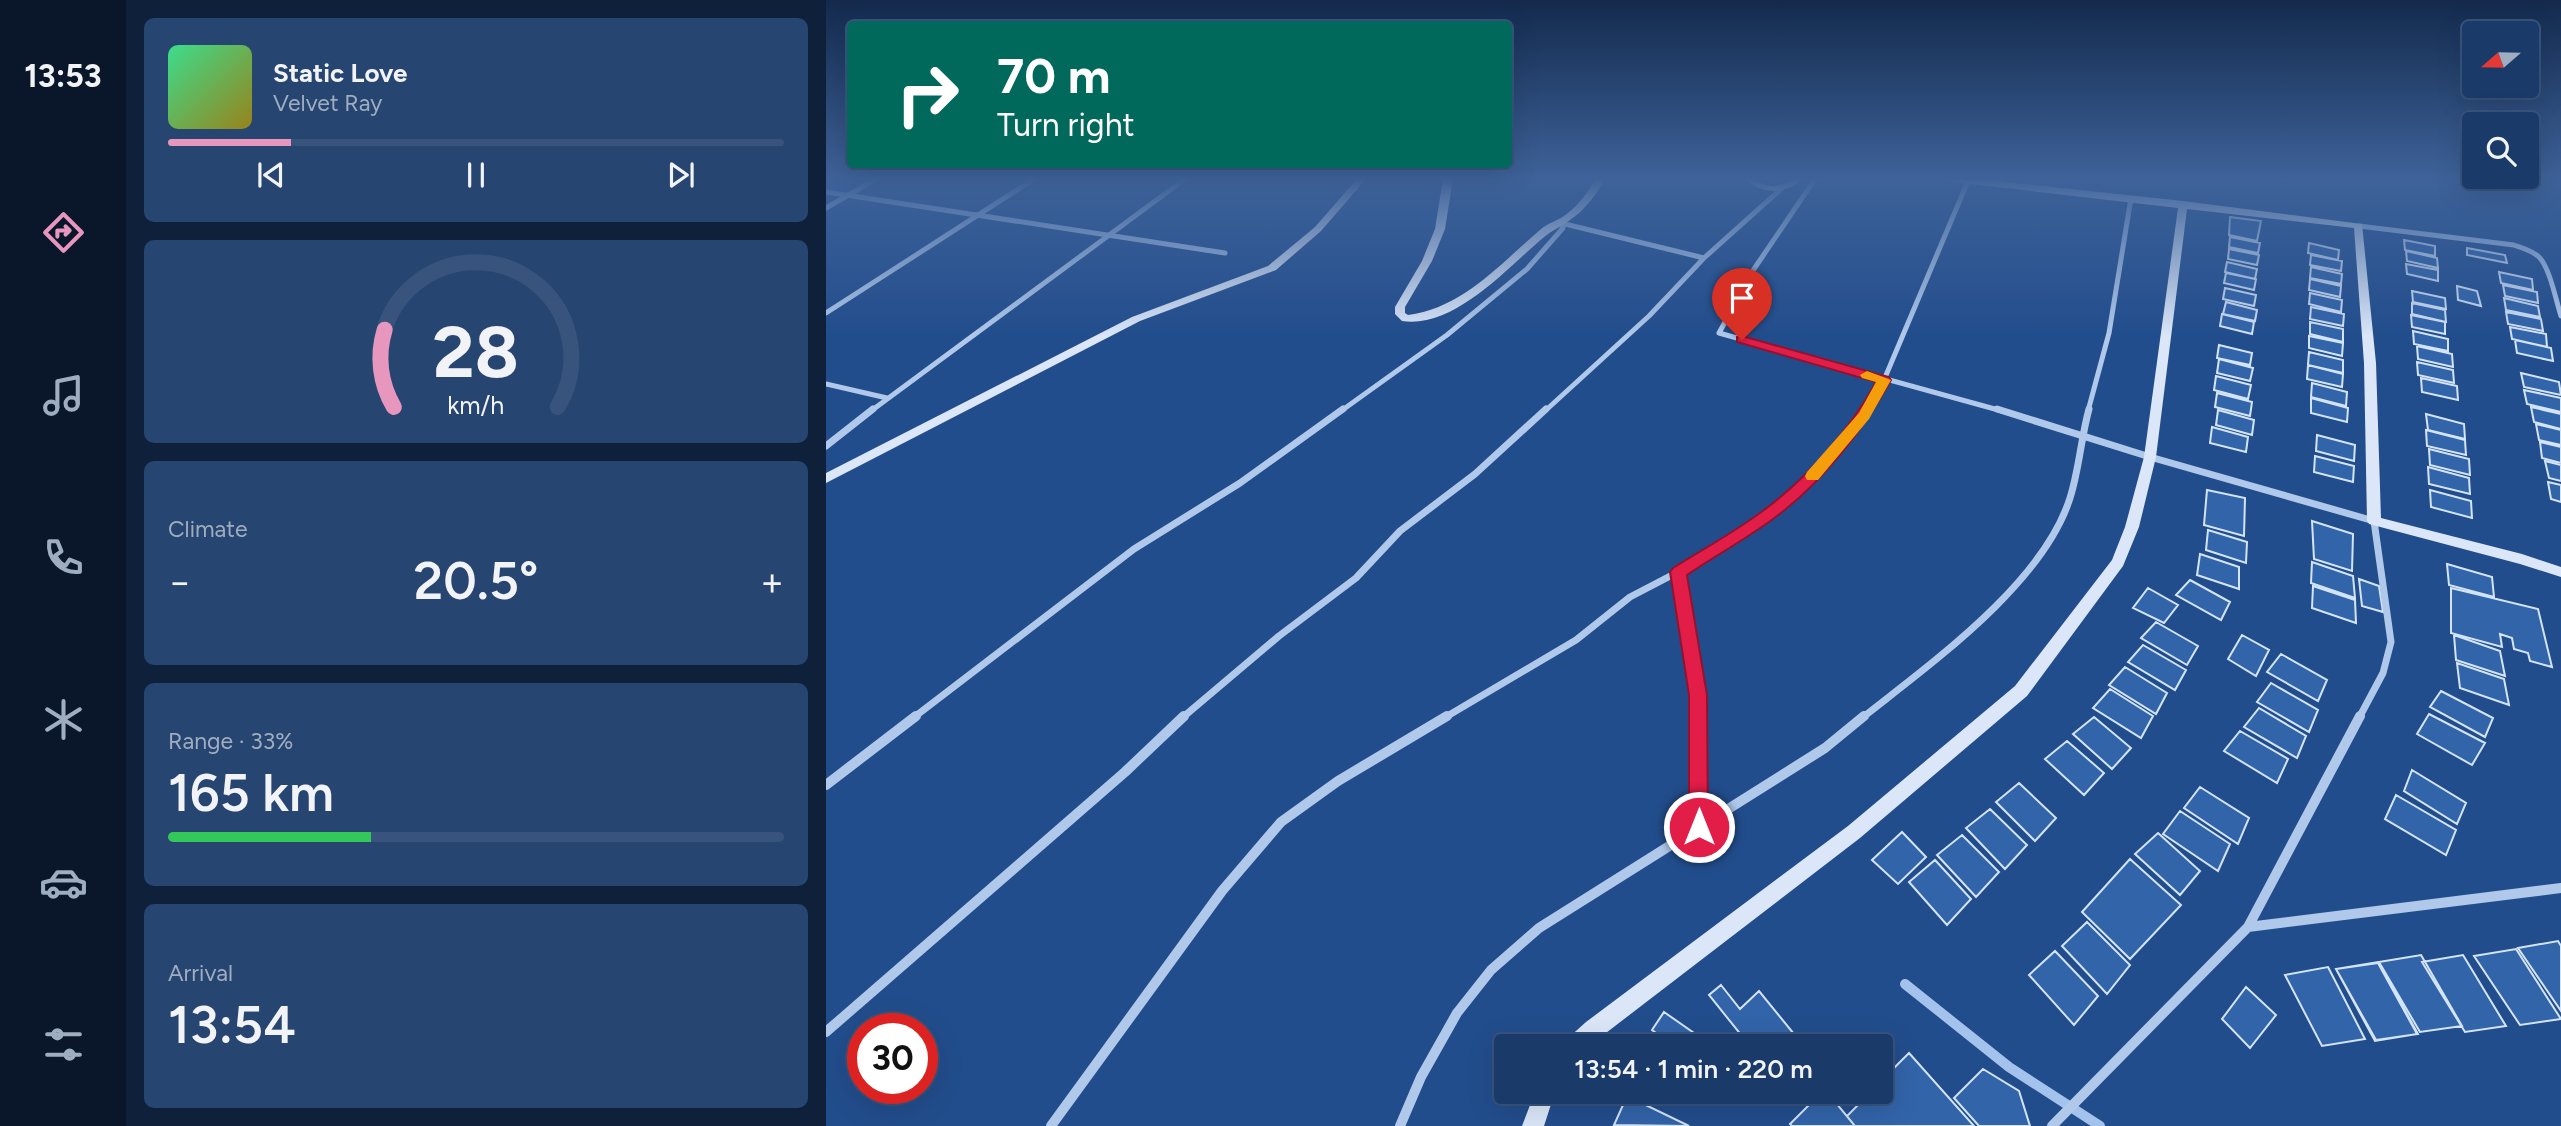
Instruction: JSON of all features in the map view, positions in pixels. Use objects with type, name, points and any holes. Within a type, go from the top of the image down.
[{"type":"street","points":[[826,313],[953,232]]},
{"type":"street","points":[[1092,232],[1225,253]]},
{"type":"street","points":[[826,446],[1112,232]]},
{"type":"street","points":[[826,479],[1136,319],[1272,268],[1315,232]]},
{"type":"street","points":[[1439,232],[1427,261],[1400,307],[1400,314],[1406,319],[1435,315],[1461,299],[1545,232]]},
{"type":"street","points":[[826,785],[1134,549],[1240,483],[1447,335],[1527,269],[1560,232]]},
{"type":"street","points":[[1596,232],[1704,258]]},
{"type":"street","points":[[826,1032],[1125,772],[1180,720],[1279,636],[1356,578],[1400,531],[1475,474],[1649,316],[1704,258],[1733,232]]},
{"type":"street","points":[[1779,232],[1754,269],[1719,333],[1884,380],[1977,403],[2150,457],[2561,572]]},
{"type":"street","points":[[1051,1126],[1222,891],[1281,822],[1338,782],[1576,640],[1630,597],[1678,572],[1767,516],[1797,492],[1864,416],[1884,380],[1947,232]]},
{"type":"street","points":[[1400,1126],[1421,1077],[1457,1013],[1491,970],[1539,928],[1825,748],[1951,647],[2004,596],[2044,550],[2070,499],[2082,434],[2109,333],[2126,232]]},
{"type":"street","points":[[1587,1034],[1854,832],[2021,691],[2118,562],[2132,527],[2150,457],[2179,232]]},
{"type":"street","points":[[2052,1126],[2248,927],[2389,657],[2390,642],[2374,521],[2370,363],[2359,232]]},
{"type":"street","points":[[2406,232],[2496,242],[2528,250],[2539,257],[2544,265],[2561,316]]},
{"type":"street","points":[[826,384],[887,398]]},
{"type":"street","points":[[1678,572],[1698,695],[1699,827]]},
{"type":"street","points":[[2248,927],[2561,888]]},
{"type":"street","points":[[1533,1126],[1541,1104]]},
{"type":"building","points":[[2229,232],[2259,232],[2257,241],[2229,235]]},
{"type":"building","points":[[2230,237],[2260,243],[2258,253],[2229,247]]},
{"type":"building","points":[[2404,240],[2435,246],[2435,256],[2405,250]]},
{"type":"building","points":[[2309,243],[2339,250],[2338,260],[2308,253]]},
{"type":"building","points":[[2467,248],[2505,255],[2507,263],[2467,255]]},
{"type":"building","points":[[2229,249],[2259,255],[2257,265],[2228,259]]},
{"type":"building","points":[[2406,251],[2437,258],[2438,268],[2407,261]]},
{"type":"building","points":[[2311,255],[2342,261],[2341,271],[2310,265]]},
{"type":"building","points":[[2227,262],[2257,269],[2255,279],[2225,272]]},
{"type":"building","points":[[2406,264],[2438,270],[2438,281],[2407,274]]},
{"type":"building","points":[[2311,267],[2342,274],[2341,284],[2310,278]]},
{"type":"building","points":[[2499,272],[2532,279],[2533,290],[2501,283]]},
{"type":"building","points":[[2226,273],[2256,279],[2254,290],[2224,283]]},
{"type":"building","points":[[2310,279],[2341,286],[2340,297],[2309,290]]},
{"type":"building","points":[[2503,285],[2537,292],[2538,303],[2505,296]]},
{"type":"building","points":[[2457,286],[2477,291],[2481,306],[2458,300]]},
{"type":"building","points":[[2225,288],[2256,295],[2254,306],[2223,299]]},
{"type":"building","points":[[2412,291],[2445,298],[2446,309],[2413,302]]},
{"type":"building","points":[[2310,293],[2342,300],[2341,312],[2309,304]]},
{"type":"building","points":[[2504,298],[2538,306],[2540,317],[2506,310]]},
{"type":"building","points":[[2226,302],[2257,310],[2255,321],[2223,314]]},
{"type":"building","points":[[2412,303],[2445,310],[2446,322],[2412,314]]},
{"type":"building","points":[[2311,307],[2344,314],[2343,326],[2310,319]]},
{"type":"building","points":[[2506,312],[2541,319],[2543,331],[2508,324]]},
{"type":"building","points":[[2222,314],[2254,322],[2252,334],[2220,326]]},
{"type":"building","points":[[2411,315],[2445,322],[2445,334],[2412,327]]},
{"type":"building","points":[[2310,322],[2343,329],[2343,342],[2310,334]]},
{"type":"building","points":[[2510,327],[2546,334],[2547,347],[2512,339]]},
{"type":"building","points":[[2413,331],[2448,339],[2448,351],[2414,344]]},
{"type":"building","points":[[2309,336],[2343,343],[2342,356],[2309,348]]},
{"type":"building","points":[[2515,340],[2551,348],[2553,361],[2517,353]]},
{"type":"building","points":[[2219,345],[2252,353],[2250,365],[2217,358]]},
{"type":"building","points":[[2417,346],[2452,354],[2453,367],[2418,359]]},
{"type":"building","points":[[2309,352],[2343,360],[2343,373],[2308,365]]},
{"type":"building","points":[[2219,359],[2253,368],[2250,381],[2217,373]]},
{"type":"building","points":[[2417,362],[2453,370],[2454,383],[2418,375]]},
{"type":"building","points":[[2308,365],[2343,374],[2342,387],[2307,379]]},
{"type":"building","points":[[2521,373],[2559,382],[2561,395],[2524,387]]},
{"type":"building","points":[[2216,376],[2251,385],[2248,399],[2214,390]]},
{"type":"building","points":[[2421,378],[2457,386],[2458,400],[2422,392]]},
{"type":"building","points":[[2312,383],[2347,392],[2346,406],[2311,397]]},
{"type":"building","points":[[2524,390],[2561,398],[2561,412],[2527,404]]},
{"type":"building","points":[[2217,393],[2252,402],[2250,416],[2215,407]]},
{"type":"building","points":[[2311,398],[2348,408],[2347,422],[2311,413]]},
{"type":"building","points":[[2531,407],[2561,414],[2561,429],[2534,422]]},
{"type":"building","points":[[2218,410],[2254,420],[2252,435],[2216,425]]},
{"type":"building","points":[[2426,414],[2464,424],[2465,439],[2428,430]]},
{"type":"building","points":[[2536,424],[2561,430],[2561,445],[2539,440]]},
{"type":"building","points":[[2212,427],[2248,437],[2246,452],[2210,443]]},
{"type":"building","points":[[2426,430],[2465,440],[2466,455],[2427,446]]},
{"type":"building","points":[[2317,435],[2355,445],[2354,461],[2316,451]]},
{"type":"building","points":[[2540,442],[2561,447],[2561,463],[2542,458]]},
{"type":"building","points":[[2429,449],[2469,459],[2470,475],[2430,465]]},
{"type":"building","points":[[2315,456],[2354,466],[2353,482],[2314,472]]},
{"type":"building","points":[[2545,461],[2561,465],[2561,481],[2549,478]]},
{"type":"building","points":[[2428,467],[2469,478],[2470,494],[2429,484]]},
{"type":"building","points":[[2548,482],[2561,485],[2561,502],[2551,499]]},
{"type":"building","points":[[2207,490],[2245,498],[2244,536],[2204,525]]},
{"type":"building","points":[[2430,490],[2471,501],[2472,518],[2431,507]]},
{"type":"building","points":[[2312,521],[2353,534],[2352,571],[2314,559]]},
{"type":"building","points":[[2208,530],[2247,542],[2246,563],[2206,550]]},
{"type":"building","points":[[2200,554],[2239,567],[2239,589],[2197,575]]},
{"type":"building","points":[[2312,562],[2353,576],[2355,598],[2311,583]]},
{"type":"building","points":[[2447,564],[2492,577],[2494,597],[2449,585]]},
{"type":"building","points":[[2359,579],[2379,586],[2383,612],[2362,606]]},
{"type":"building","points":[[2190,580],[2230,602],[2221,620],[2176,595]]},
{"type":"building","points":[[2313,586],[2355,600],[2356,623],[2312,608]]},
{"type":"building","points":[[2148,588],[2178,605],[2164,623],[2133,608]]},
{"type":"building","points":[[2451,588],[2538,609],[2552,667],[2530,661],[2528,653],[2514,649],[2512,638],[2500,634],[2502,647],[2451,633]]},
{"type":"building","points":[[2156,622],[2198,646],[2187,665],[2141,638]]},
{"type":"building","points":[[2242,635],[2269,650],[2256,676],[2228,659]]},
{"type":"building","points":[[2454,635],[2500,651],[2505,676],[2456,660]]},
{"type":"building","points":[[2143,645],[2186,670],[2175,690],[2128,662]]},
{"type":"building","points":[[2281,654],[2327,680],[2318,701],[2267,672]]},
{"type":"building","points":[[2457,663],[2504,679],[2509,705],[2460,688]]},
{"type":"building","points":[[2125,667],[2167,693],[2156,714],[2109,685]]},
{"type":"building","points":[[2271,683],[2318,710],[2309,732],[2257,702]]},
{"type":"building","points":[[2110,689],[2153,716],[2141,738],[2093,708]]},
{"type":"building","points":[[2441,691],[2493,718],[2485,737],[2430,707]]},
{"type":"building","points":[[2259,708],[2306,736],[2297,758],[2244,727]]},
{"type":"building","points":[[2429,714],[2485,743],[2472,765],[2417,734]]},
{"type":"building","points":[[2094,717],[2131,748],[2112,769],[2073,734]]},
{"type":"building","points":[[2240,731],[2288,759],[2277,783],[2224,751]]},
{"type":"building","points":[[2067,741],[2104,773],[2084,795],[2045,759]]},
{"type":"building","points":[[2412,770],[2466,803],[2457,824],[2404,791]]},
{"type":"building","points":[[2019,783],[2056,818],[2035,841],[1996,802]]},
{"type":"building","points":[[2200,787],[2249,818],[2238,844],[2184,808]]},
{"type":"building","points":[[2396,795],[2456,830],[2446,855],[2385,819]]},
{"type":"building","points":[[1990,809],[2027,845],[2005,869],[1966,828]]},
{"type":"building","points":[[2180,811],[2230,844],[2218,871],[2163,834]]},
{"type":"building","points":[[1902,832],[1926,857],[1898,884],[1872,860]]},
{"type":"building","points":[[2158,833],[2200,871],[2180,895],[2135,854]]},
{"type":"building","points":[[1962,835],[1999,872],[1976,897],[1937,855]]},
{"type":"building","points":[[2130,859],[2181,905],[2130,959],[2082,912]]},
{"type":"building","points":[[1935,860],[1971,899],[1947,925],[1909,882]]},
{"type":"building","points":[[2087,922],[2130,965],[2107,994],[2062,946]]},
{"type":"building","points":[[2558,941],[2561,946],[2561,1011],[2518,948]]},
{"type":"building","points":[[2516,949],[2561,1019],[2520,1025],[2474,956]]},
{"type":"building","points":[[2055,951],[2098,996],[2074,1025],[2029,975]]},
{"type":"building","points":[[2421,955],[2462,1026],[2420,1032],[2379,962]]},
{"type":"building","points":[[2463,955],[2506,1026],[2465,1032],[2422,962]]},
{"type":"building","points":[[2378,962],[2418,1034],[2376,1040],[2336,969]]},
{"type":"building","points":[[2378,963],[2417,1034],[2375,1041],[2336,969]]},
{"type":"building","points":[[2328,967],[2365,1039],[2322,1046],[2285,975]]},
{"type":"building","points":[[1721,985],[1740,1009],[1759,991],[1794,1034],[1740,1034],[1709,995]]},
{"type":"building","points":[[2246,987],[2276,1015],[2250,1048],[2222,1019]]},
{"type":"building","points":[[1664,1012],[1694,1033],[1658,1034],[1652,1030]]},
{"type":"building","points":[[1909,1053],[1974,1126],[1855,1126],[1847,1116],[1859,1104],[1893,1104],[1893,1069]]},
{"type":"building","points":[[1983,1069],[2019,1091],[2030,1126],[1979,1126],[1954,1098]]},
{"type":"building","points":[[1623,1104],[1644,1104],[1689,1126],[1614,1125]]},
{"type":"building","points":[[1810,1104],[1837,1104],[1855,1126],[1792,1126],[1790,1124]]},
{"type":"waterway","points":[[1905,984],[2009,1067],[2100,1126]]},
{"type":"slow traffic","points":[[1812,476],[1864,416],[1884,380],[1867,375]]},
{"type":"route","points":[[1699,827],[1698,695],[1678,572],[1767,516],[1797,492],[1864,416],[1884,380],[1742,340]]}]
